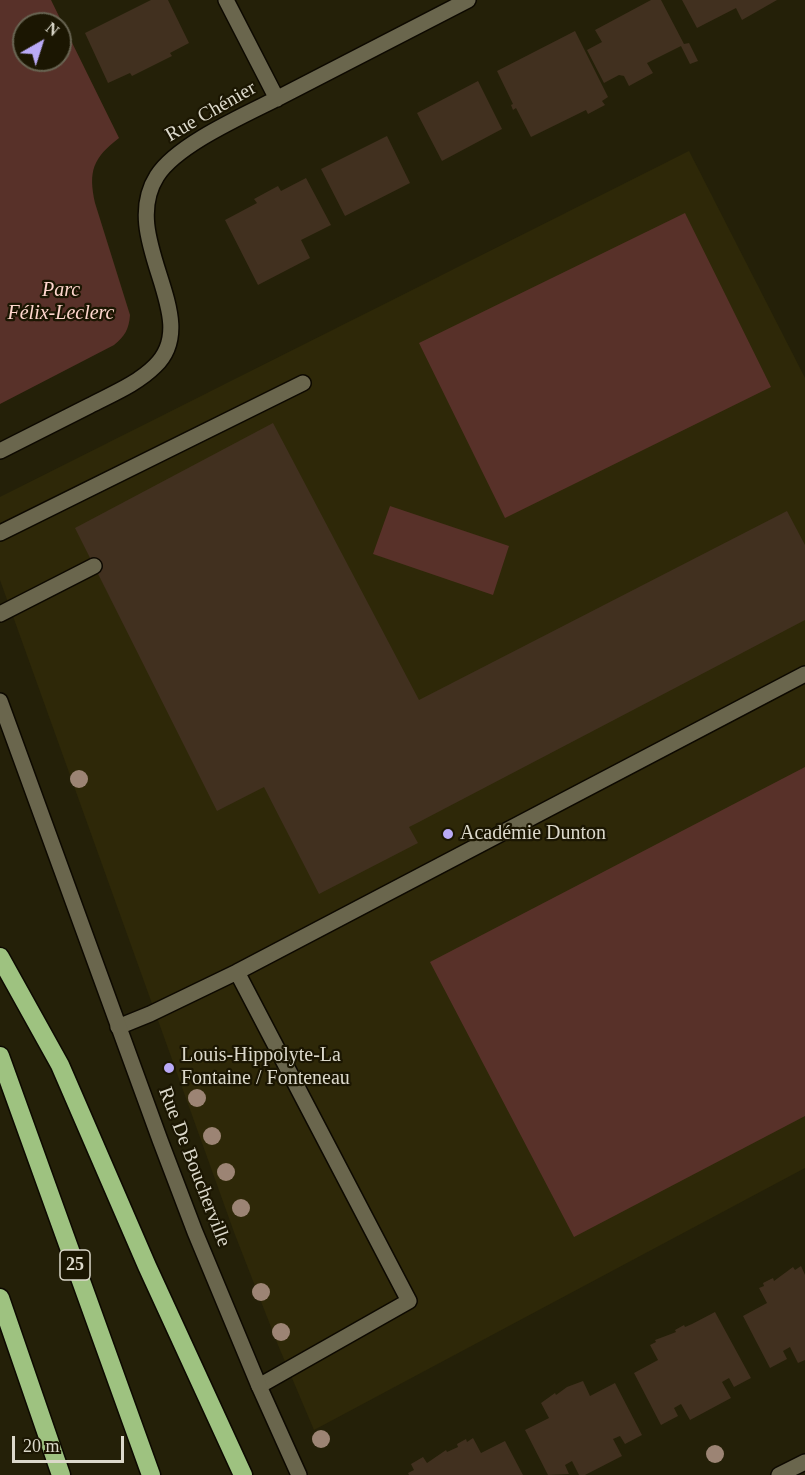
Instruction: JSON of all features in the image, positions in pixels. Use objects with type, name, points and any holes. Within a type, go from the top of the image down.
[{"type":"highway","points":[[0,957],[60,1065],[147,1266],[243,1475]]},
{"type":"highway","name":"25","points":[[0,1056],[150,1475]]},
{"type":"highway","points":[[0,1298],[61,1475]]},
{"type":"street","points":[[226,0],[277,99]]},
{"type":"street","name":"Rue Chénier","points":[[0,451],[124,388],[156,365],[167,352],[171,338],[168,302],[154,262],[146,216],[148,199],[156,177],[166,163],[185,149],[277,99],[468,0]]},
{"type":"street","points":[[0,532],[303,383]]},
{"type":"street","points":[[0,614],[94,566]]},
{"type":"street","points":[[118,1027],[237,972],[805,674]]},
{"type":"street","name":"Rue De Boucherville","points":[[0,701],[195,1232],[299,1475]]},
{"type":"street","points":[[237,972],[409,1302],[259,1386]]},
{"type":"street","points":[[779,1475],[805,1462]]},
{"type":"shaded area","name":"Académie Dunton","points":[[689,151],[805,378],[805,1168],[314,1430],[234,1232],[0,580],[0,497]]},
{"type":"green space","name":"Parc Félix-Leclerc","points":[[0,0],[51,0],[57,12],[12,12],[12,72],[72,72],[72,43],[119,138],[98,159],[92,182],[95,203],[130,315],[126,332],[114,345],[0,404]]},
{"type":"green space","points":[[685,213],[771,387],[505,518],[419,343]]},
{"type":"green space","points":[[390,506],[509,546],[493,595],[373,554]]},
{"type":"green space","points":[[805,767],[805,1116],[574,1237],[430,962]]},
{"type":"building","points":[[151,0],[168,0],[189,43],[170,53],[172,56],[132,76],[130,73],[108,83],[85,33]]},
{"type":"building","points":[[651,0],[661,0],[684,44],[689,43],[698,61],[690,64],[681,46],[647,63],[653,73],[629,86],[624,76],[619,75],[604,83],[587,50],[602,42],[595,30]]},
{"type":"building","points":[[682,0],[777,0],[742,20],[736,8],[697,28]]},
{"type":"building","points":[[575,31],[608,97],[602,101],[605,105],[588,114],[586,110],[531,137],[516,108],[513,110],[511,105],[513,104],[497,71]]},
{"type":"building","points":[[478,81],[502,129],[442,161],[417,113]]},
{"type":"building","points":[[387,136],[410,183],[345,216],[321,169]]},
{"type":"building","points":[[306,178],[331,225],[301,240],[310,258],[258,285],[225,220],[257,203],[254,199],[278,186],[281,191]]},
{"type":"building","points":[[273,423],[419,700],[787,511],[805,545],[805,620],[409,827],[418,843],[319,894],[264,787],[217,811],[75,528]]},
{"type":"building","points":[[801,1266],[805,1275],[805,1360],[798,1363],[790,1347],[783,1351],[787,1359],[770,1368],[743,1316],[767,1303],[759,1288],[764,1286],[763,1283],[773,1278],[774,1281],[793,1267],[795,1270]]},
{"type":"building","points":[[715,1312],[751,1378],[734,1387],[729,1378],[722,1382],[731,1398],[690,1420],[681,1404],[674,1408],[678,1416],[661,1425],[634,1373],[658,1360],[650,1345],[656,1342],[655,1340]]},
{"type":"building","points":[[583,1381],[590,1396],[615,1383],[642,1435],[625,1444],[620,1436],[613,1439],[622,1456],[585,1475],[579,1475],[572,1461],[565,1465],[569,1474],[548,1475],[525,1430],[549,1418],[541,1403],[555,1393],[556,1395],[567,1387]]},
{"type":"building","points":[[473,1438],[481,1453],[505,1441],[523,1475],[409,1475],[408,1473],[414,1470],[411,1464],[423,1457],[427,1463],[446,1450],[447,1452],[458,1447],[457,1444],[466,1439],[467,1442]]},
{"type":"place","name":"Académie Dunton","points":[[448,834]]},
{"type":"place","name":"Louis-Hippolyte-La Fontaine / Fonteneau","points":[[169,1068]]}]
